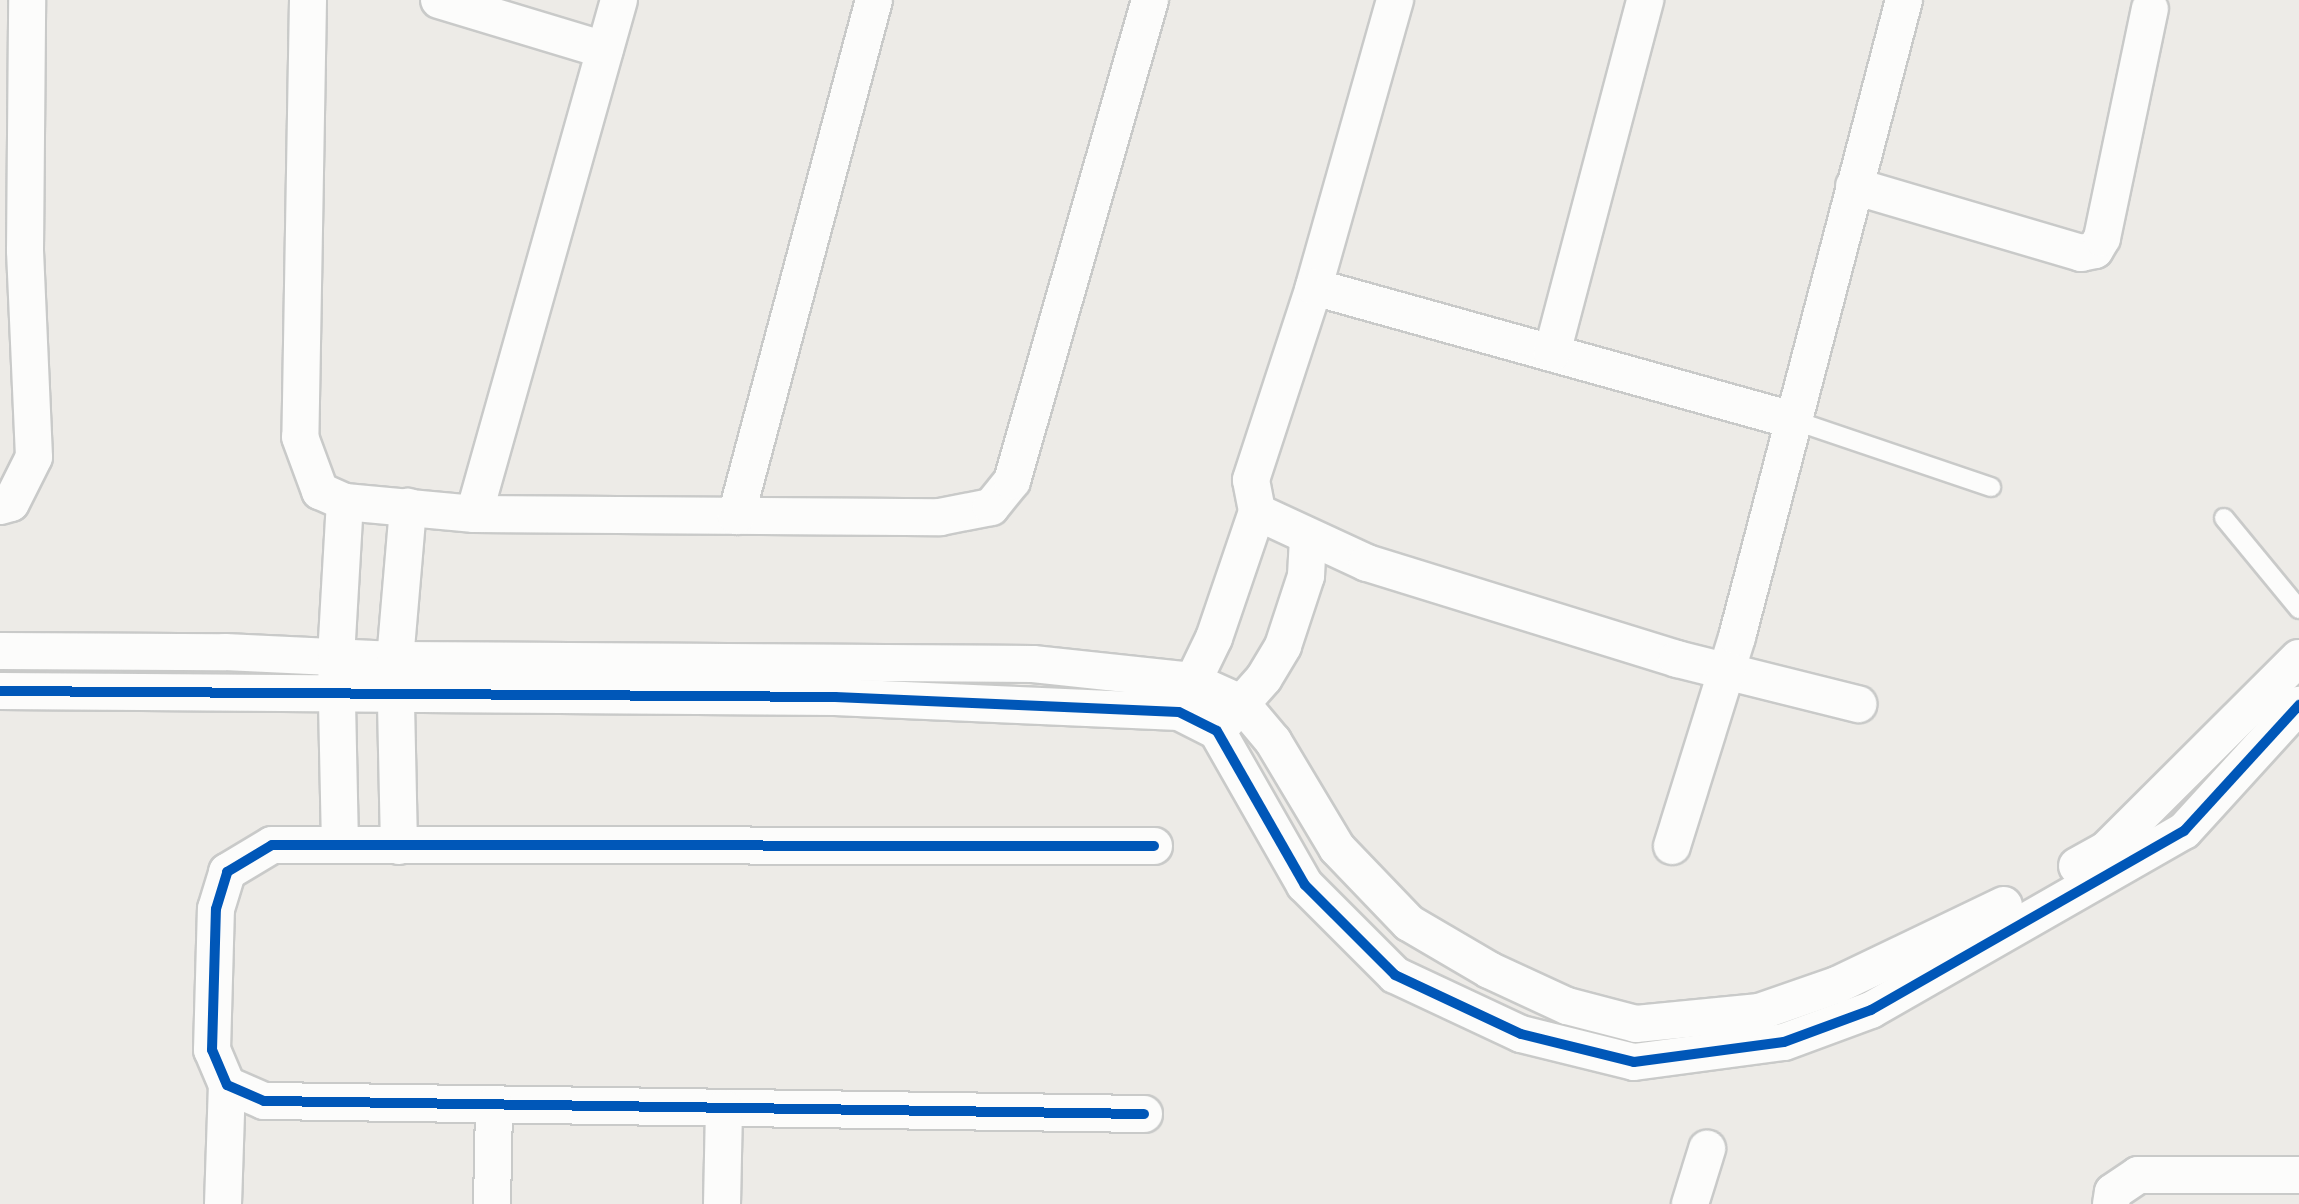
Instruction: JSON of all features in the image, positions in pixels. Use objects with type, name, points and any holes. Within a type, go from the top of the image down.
[{"type":"street","points":[[308,0],[300,437],[320,491],[345,502],[474,514],[940,517],[991,507],[1012,481],[1150,0]]},
{"type":"street","points":[[439,0],[605,50]]},
{"type":"street","points":[[474,514],[619,0]]},
{"type":"street","points":[[736,516],[874,0]]},
{"type":"street","points":[[1186,696],[1214,638],[1257,512],[1251,480],[1314,287],[1395,0]]},
{"type":"street","points":[[1552,353],[1645,0]]},
{"type":"street","points":[[1672,846],[1723,669],[1737,637],[1904,0]]},
{"type":"street","points":[[0,506],[11,503],[34,457],[13,251],[18,4]]},
{"type":"street","points":[[1854,186],[2081,253],[2095,250],[2102,238],[2150,9]]},
{"type":"street","points":[[1314,287],[1796,421]]},
{"type":"street","points":[[340,845],[335,695],[345,502]]},
{"type":"street","points":[[399,846],[394,678],[408,507]]},
{"type":"street","points":[[1257,512],[1367,563],[1723,669],[1858,704]]},
{"type":"street","points":[[1217,731],[1283,646],[1306,576],[1308,537]]},
{"type":"street","points":[[0,651],[336,657],[394,678]]},
{"type":"street","points":[[0,691],[335,695],[394,678],[1033,664],[1186,696],[1241,703],[1273,741],[1337,848],[1409,923],[1489,970],[1567,1006],[1636,1024],[1759,1012],[1837,985],[1991,912],[2106,850],[2299,658]]},
{"type":"street","points":[[1186,696],[1217,731],[1305,885],[1395,975],[1521,1034],[1634,1062],[1784,1042],[1871,1010],[2184,831],[2299,705]]},
{"type":"street","points":[[223,1204],[227,1085],[212,1050],[216,909],[227,872],[272,845],[1154,846]]},
{"type":"street","points":[[227,1085],[264,1101],[1144,1114]]},
{"type":"street","points":[[492,1204],[494,1105]]},
{"type":"street","points":[[722,1204],[724,1108]]},
{"type":"street","points":[[1690,1204],[1707,1149]]},
{"type":"street","points":[[2111,1204],[2113,1192],[2138,1175],[2299,1175]]},
{"type":"lane","points":[[1796,421],[1991,487]]},
{"type":"lane","points":[[2224,518],[2299,609]]},
{"type":"cycle path","points":[[0,691],[835,697],[1179,712],[1217,731],[1305,885],[1395,975],[1521,1034],[1634,1062],[1784,1042],[1871,1010],[2184,831],[2299,705]]},
{"type":"cycle path","points":[[1144,1114],[264,1101],[227,1085],[212,1050],[216,909],[227,872],[272,845],[1154,846]]}]
